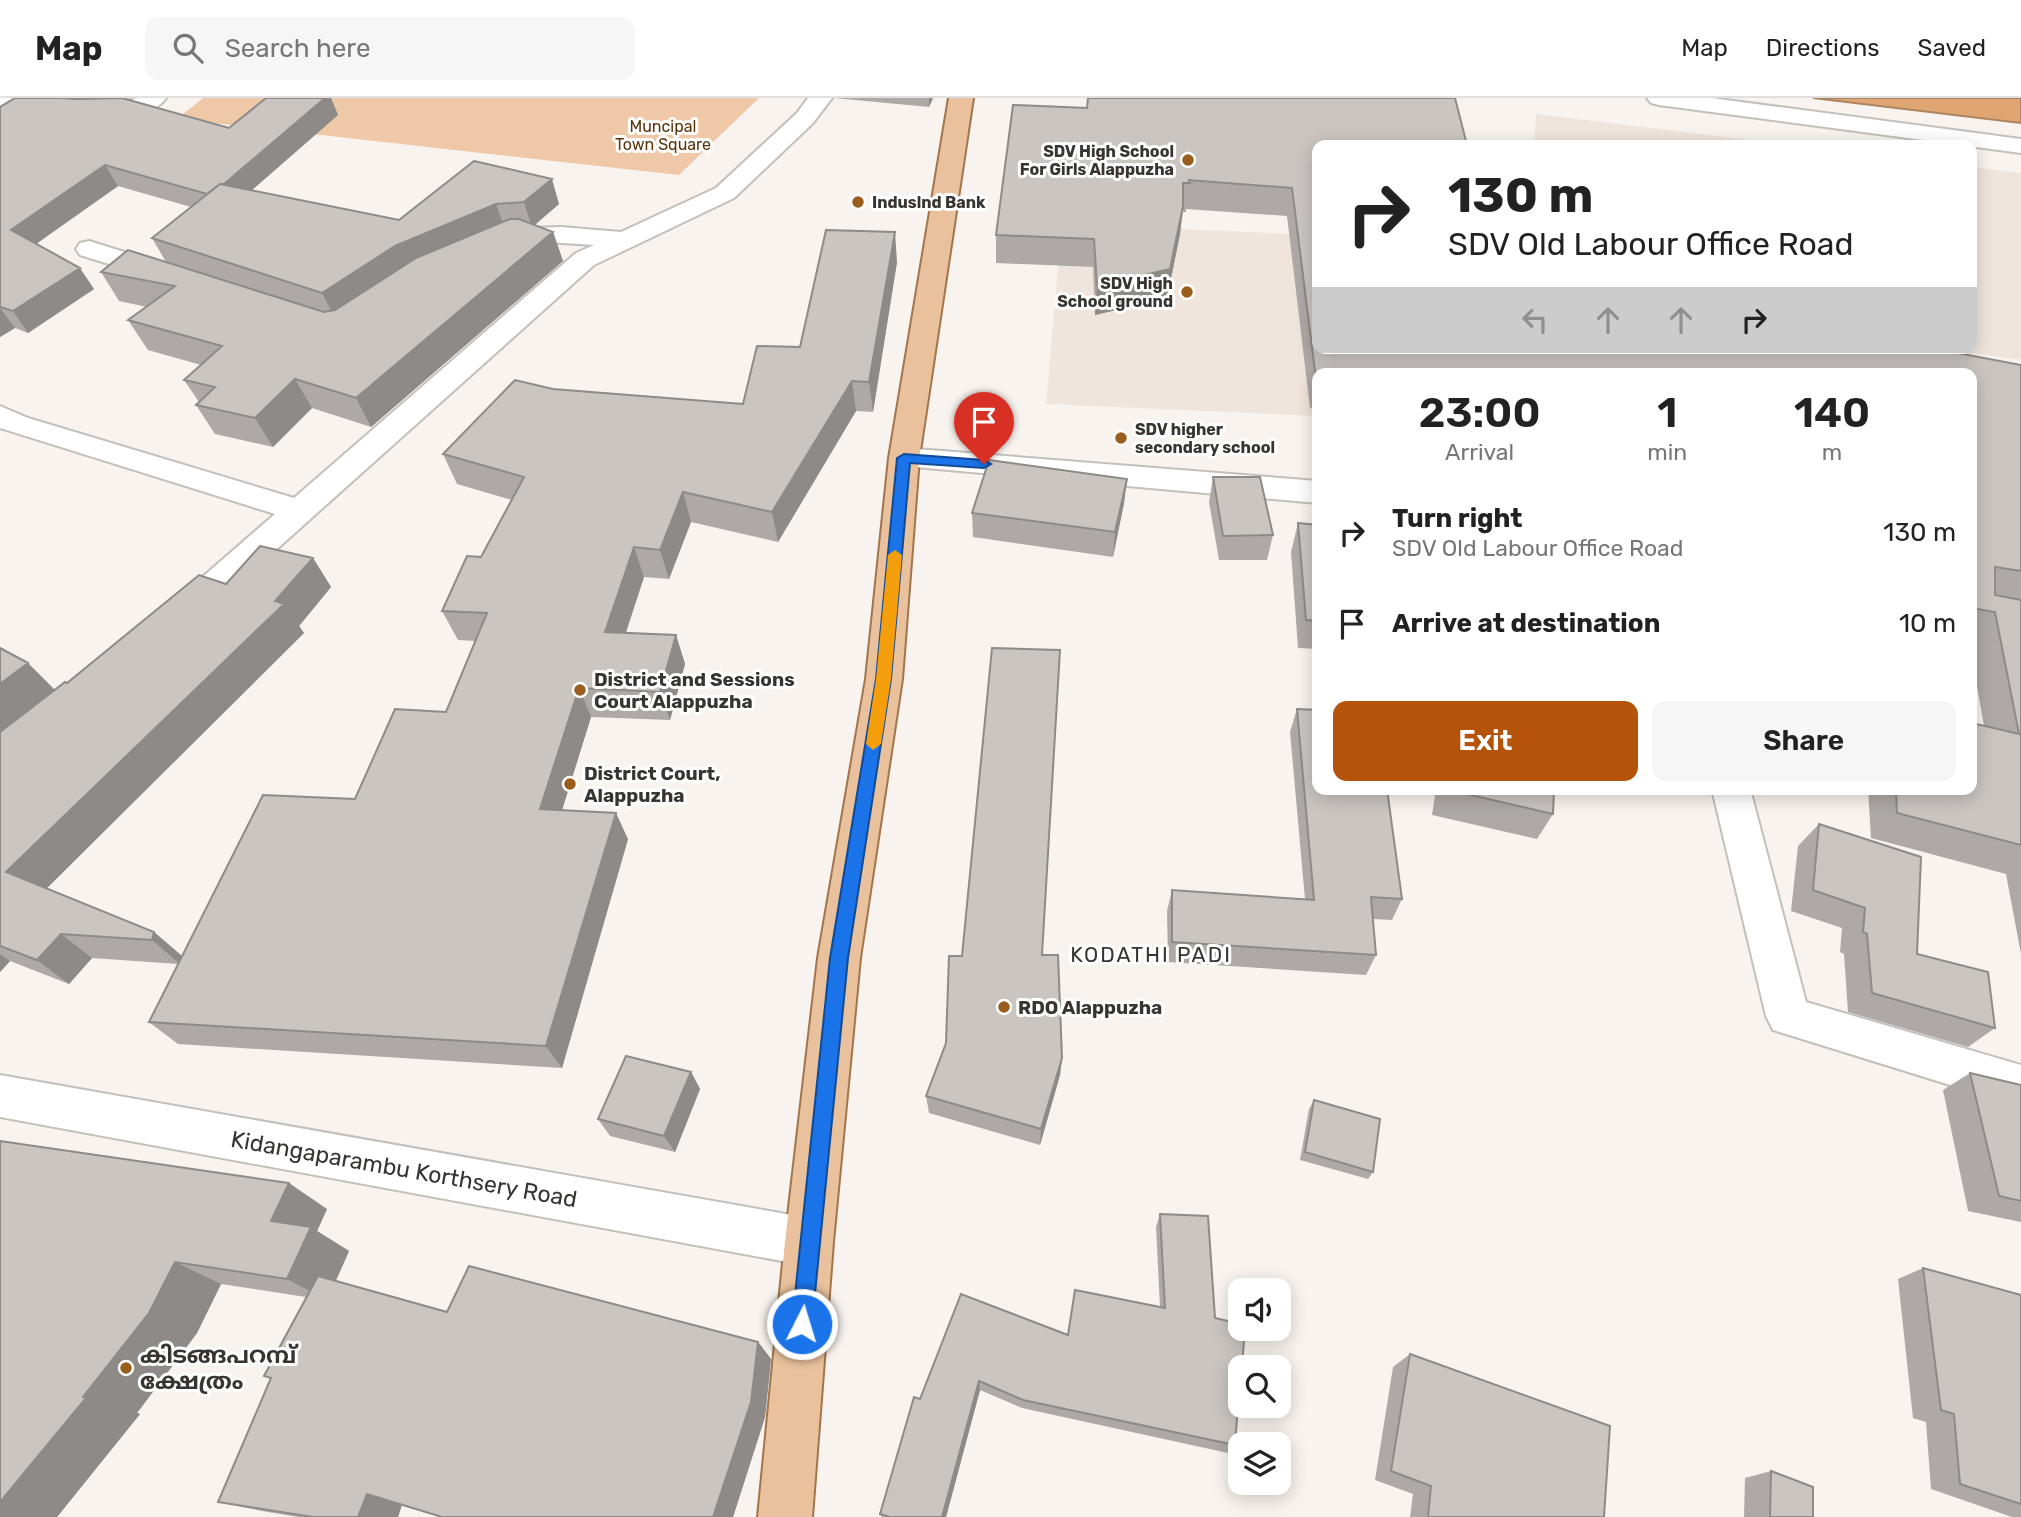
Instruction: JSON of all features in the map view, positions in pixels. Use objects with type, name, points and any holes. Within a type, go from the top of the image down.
[{"type":"main road","points":[[786,1517],[809,1242],[839,958],[884,679],[904,458],[961,98]]},
{"type":"street","points":[[0,99],[109,112],[133,108],[154,98]]},
{"type":"street","points":[[162,630],[585,259],[725,193],[805,118],[820,98]]},
{"type":"street","points":[[1659,98],[1976,140]]},
{"type":"street","points":[[1977,140],[2021,146]]},
{"type":"street","points":[[477,253],[515,237],[567,236],[625,240]]},
{"type":"street","points":[[89,249],[188,281]]},
{"type":"street","points":[[0,416],[17,425],[300,511]]},
{"type":"street","points":[[904,458],[1312,491]]},
{"type":"street","points":[[1733,795],[1788,1016],[2021,1086]]},
{"type":"street","name":"Kidangaparambu Korthsery Road","points":[[0,1096],[809,1242]]},
{"type":"shaded area","points":[[1813,98],[2021,98],[2021,123]]},
{"type":"shaded area","points":[[1536,114],[1751,140],[1534,140]]},
{"type":"shaded area","points":[[1977,168],[2021,173],[2021,360],[1977,354]]},
{"type":"shaded area","name":"SDV High School ground","points":[[1062,224],[1312,235],[1312,354],[1318,354],[1318,368],[1312,368],[1312,416],[1046,404]]},
{"type":"green space","name":"Muncipal Town Square","points":[[203,98],[759,98],[679,175],[177,119]]},
{"type":"building","points":[[15,98],[122,98],[229,128],[266,98],[325,98],[224,184],[207,194],[105,165],[11,230],[80,268],[13,311],[0,307],[0,107]]},
{"type":"building","points":[[1088,98],[1455,98],[1466,140],[1312,140],[1312,347],[1292,188],[1189,180],[1190,183],[1183,183],[1183,206],[1170,269],[1097,286],[1094,239],[996,235],[1013,105],[1087,108]]},
{"type":"building","points":[[474,161],[552,179],[524,202],[496,204],[395,246],[322,293],[152,238],[220,184],[399,220]]},
{"type":"building","points":[[510,219],[519,219],[553,232],[356,398],[295,379],[255,418],[196,405],[215,387],[184,380],[222,346],[128,320],[175,286],[101,272],[128,250],[324,312],[335,310],[416,258]]},
{"type":"building","points":[[826,230],[895,232],[869,382],[852,381],[772,512],[683,492],[660,550],[634,547],[605,632],[676,635],[660,692],[579,688],[540,809],[616,813],[546,1046],[149,1022],[263,795],[355,799],[395,709],[446,712],[487,613],[442,611],[467,556],[481,557],[524,477],[443,454],[515,380],[553,389],[743,404],[757,346],[800,347]]},
{"type":"building","points":[[1313,354],[1963,354],[2021,365],[2021,571],[1995,567],[1995,595],[2021,600],[2021,845],[1897,813],[1896,795],[1977,795],[1977,724],[2019,734],[1995,612],[1977,609],[1977,368],[1315,368]]},
{"type":"building","points":[[989,460],[1127,479],[1115,532],[972,513]]},
{"type":"building","points":[[1213,477],[1260,477],[1273,535],[1223,536]]},
{"type":"building","points":[[1298,523],[1312,524],[1312,620],[1306,620]]},
{"type":"building","points":[[260,546],[313,558],[275,601],[284,604],[6,872],[154,932],[152,940],[61,934],[37,960],[0,946],[0,732],[67,683],[199,575],[226,584]]},
{"type":"building","points":[[0,648],[28,663],[0,684]]},
{"type":"building","points":[[992,648],[1060,650],[1042,955],[1058,955],[1062,1058],[1041,1129],[926,1096],[946,1043],[949,956],[962,956]]},
{"type":"building","points":[[1297,709],[1312,710],[1312,795],[1388,795],[1402,899],[1371,897],[1376,955],[1172,942],[1172,890],[1314,900]]},
{"type":"building","points":[[1471,795],[1554,795],[1553,814]]},
{"type":"building","points":[[1819,824],[1921,857],[1917,954],[1988,972],[1995,1028],[1872,993],[1867,934],[1863,932],[1865,908],[1813,890]]},
{"type":"building","points":[[626,1056],[691,1072],[664,1136],[598,1119]]},
{"type":"building","points":[[1970,1073],[2021,1085],[2021,1201],[1999,1196]]},
{"type":"building","points":[[1314,1100],[1380,1119],[1373,1172],[1305,1152]]},
{"type":"building","points":[[0,1141],[289,1183],[271,1221],[311,1227],[287,1279],[175,1262],[149,1313],[83,1397],[86,1398],[0,1502]]},
{"type":"building","points":[[1160,1214],[1208,1216],[1215,1318],[1228,1321],[1228,1341],[1244,1341],[1243,1355],[1228,1355],[1228,1418],[1237,1418],[1236,1432],[1228,1432],[1228,1444],[1023,1400],[979,1381],[942,1517],[890,1517],[880,1514],[914,1397],[920,1399],[961,1294],[1068,1335],[1075,1290],[1165,1308]]},
{"type":"building","points":[[469,1266],[758,1342],[751,1402],[713,1517],[442,1517],[367,1494],[358,1517],[313,1517],[218,1502],[271,1378],[264,1376],[318,1276],[447,1312]]},
{"type":"building","points":[[1923,1268],[2021,1295],[2021,1504],[1960,1484],[1954,1414],[1941,1410]]},
{"type":"building","points":[[1410,1354],[1610,1426],[1604,1517],[1428,1517],[1431,1486],[1391,1471]]},
{"type":"building","points":[[1771,1471],[1813,1487],[1813,1517],[1770,1517]]},
{"type":"slow traffic","points":[[873,744],[884,679],[895,555]]},
{"type":"place","name":"SDV High School For Girls Alappuzha","points":[[1188,160]]},
{"type":"place","name":"Induslnd Bank","points":[[858,202]]},
{"type":"place","name":"SDV High School ground","points":[[1187,292]]},
{"type":"place","name":"SDV higher secondary school","points":[[1121,438]]},
{"type":"place","name":"District and Sessions Court Alappuzha","points":[[580,690]]},
{"type":"place","name":"District Court, Alappuzha","points":[[570,784]]},
{"type":"place","name":"RDO Alappuzha","points":[[1004,1007]]},
{"type":"place","name":"കിടങ്ങപറമ്പ് ക്ഷേത്രം","points":[[126,1368]]},
{"type":"district","name":"KODATHI PADI","points":[[1151,955]]},
{"type":"route","points":[[802,1324],[839,958],[884,679],[904,458],[984,464]]}]
